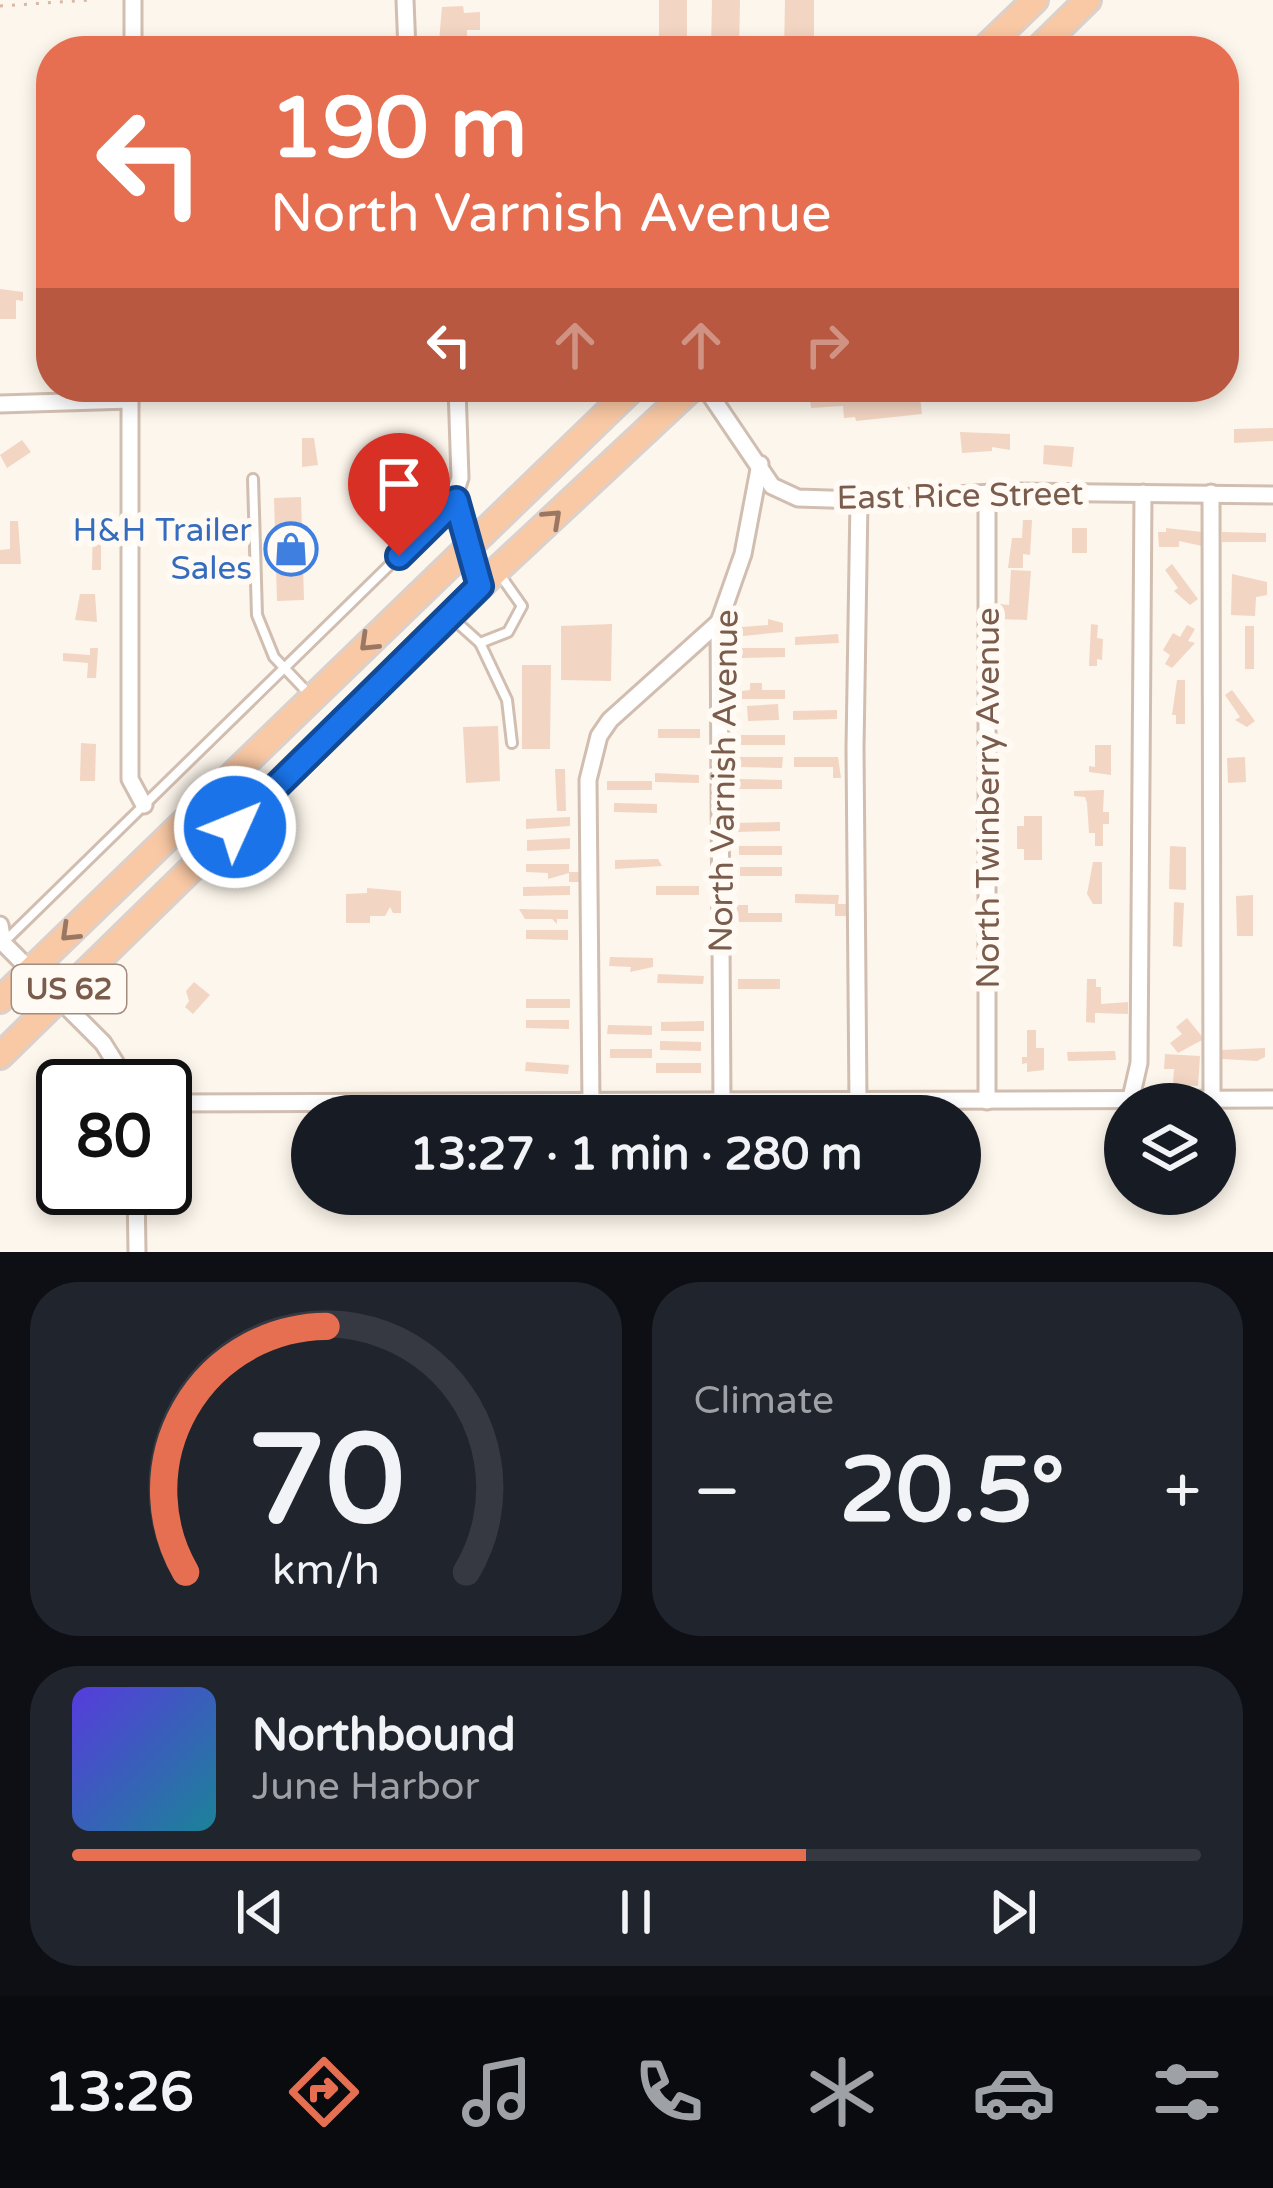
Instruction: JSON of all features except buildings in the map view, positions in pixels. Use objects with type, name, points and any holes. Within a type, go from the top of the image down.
[{"type":"highway","points":[[998,36],[1035,0]]},
{"type":"highway","points":[[1051,36],[1088,0]]},
{"type":"highway","name":"US 62","points":[[0,1000],[618,402]]},
{"type":"highway","name":"US 62","points":[[0,1056],[450,616],[677,402]]},
{"type":"street","points":[[133,0],[133,36]]},
{"type":"street","points":[[405,0],[406,36]]},
{"type":"street","points":[[0,404],[36,401]]},
{"type":"street","points":[[130,402],[130,779],[144,805]]},
{"type":"street","points":[[457,402],[460,478],[456,500],[466,547],[489,579]]},
{"type":"street","name":"East Rice Street","points":[[716,402],[772,486],[789,495],[860,500],[1272,494]]},
{"type":"street","name":"North Varnish Avenue","points":[[722,1095],[719,622],[743,554],[760,464]]},
{"type":"street","points":[[1134,1083],[1139,1063],[1143,493]]},
{"type":"street","points":[[1210,493],[1212,1083]]},
{"type":"street","name":"North Twinberry Avenue","points":[[987,495],[987,1101]]},
{"type":"street","points":[[858,1095],[855,748],[860,500]]},
{"type":"street","points":[[591,1095],[588,780],[592,758],[610,720],[719,622]]},
{"type":"street","points":[[0,925],[2,944],[103,1043],[113,1059]]},
{"type":"street","points":[[981,1101],[1104,1099]]},
{"type":"street","points":[[1236,1099],[1273,1100]]},
{"type":"street","points":[[192,1103],[291,1103]]},
{"type":"street","points":[[136,1215],[136,1252]]},
{"type":"lane","points":[[253,479],[257,615],[274,657],[312,697]]},
{"type":"lane","points":[[2,944],[456,500]]},
{"type":"lane","points":[[480,643],[508,632],[523,606],[489,579]]},
{"type":"lane","points":[[450,616],[480,643],[507,700],[512,743]]},
{"type":"path","points":[[0,6],[90,0]]},
{"type":"place","name":"H&H Trailer Sales","points":[[291,549]]},
{"type":"route","points":[[235,827],[480,586],[456,500],[399,556]]}]
